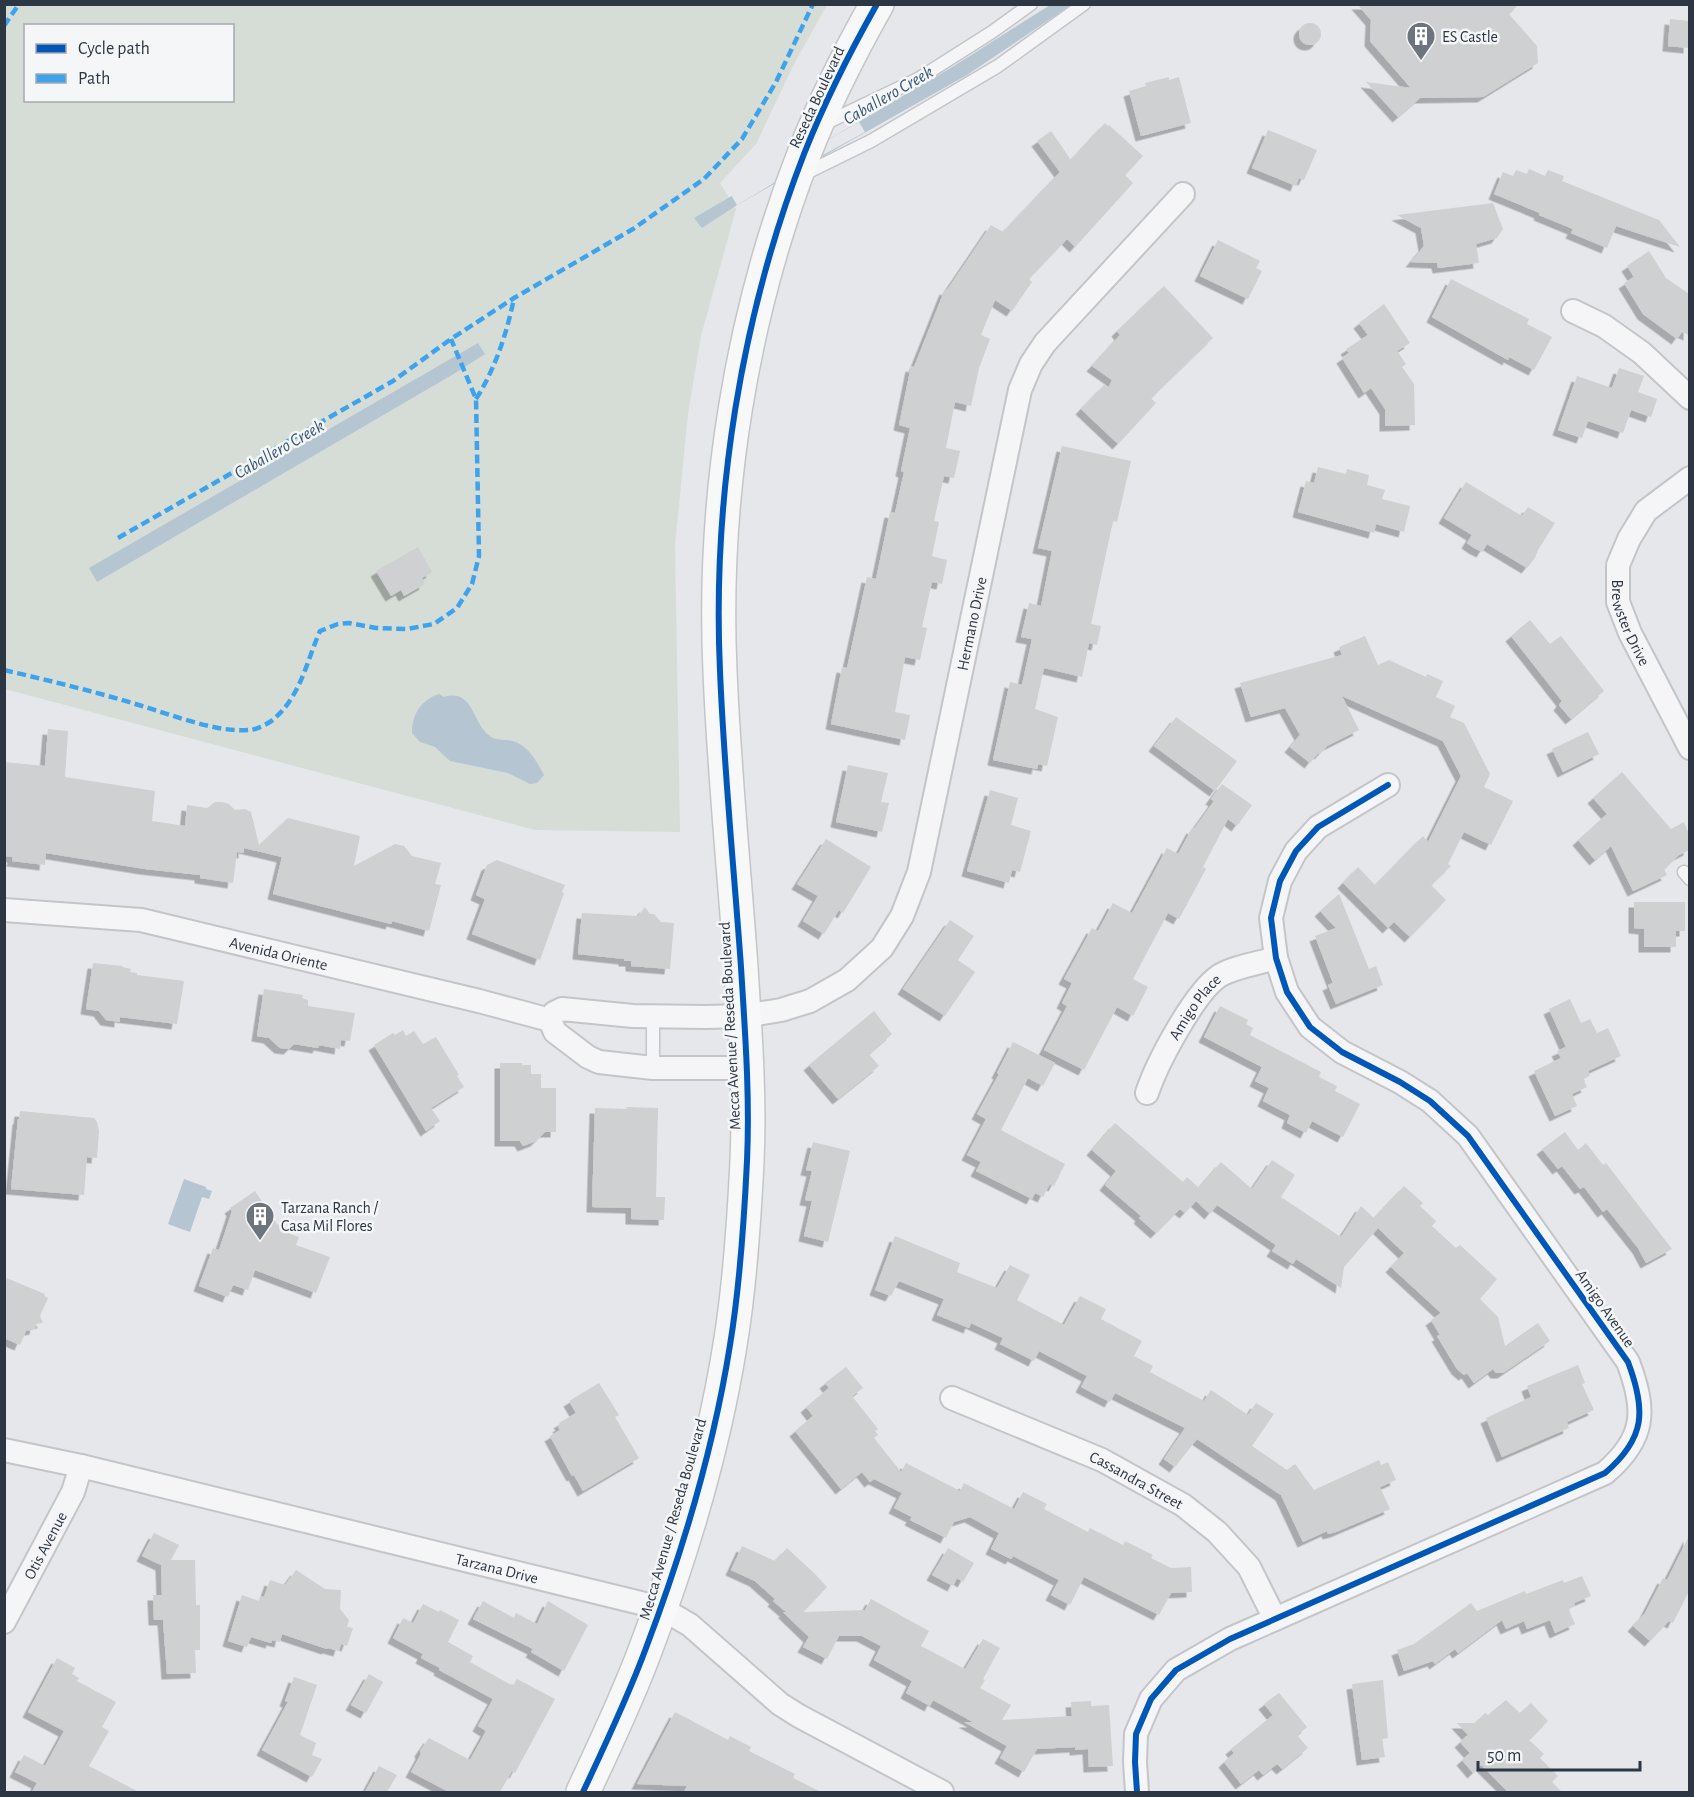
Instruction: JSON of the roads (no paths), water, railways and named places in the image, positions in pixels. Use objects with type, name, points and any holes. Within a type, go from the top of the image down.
[{"type":"main road","name":"Reseda Boulevard","points":[[765,273],[803,157],[877,4]]},
{"type":"main road","name":"Mecca Avenue / Reseda Boulevard","points":[[583,1792],[645,1654],[661,1608],[700,1481],[730,1344],[744,1227],[748,1068],[720,669],[720,576],[727,463],[735,407],[747,342],[765,273]]},
{"type":"street","name":"Hermano Drive","points":[[744,1016],[789,1008],[810,1001],[847,980],[882,948],[902,916],[918,872],[1020,390],[1031,364],[1045,343],[1183,194]]},
{"type":"street","points":[[1573,311],[1604,326],[1642,353],[1689,398]]},
{"type":"street","name":"Brewster Drive","points":[[1689,478],[1646,511],[1629,539],[1618,565],[1618,602],[1630,633],[1689,748]]},
{"type":"street","name":"Amigo Avenue","points":[[1137,1792],[1136,1734],[1151,1700],[1176,1670],[1230,1639],[1605,1473],[1622,1458],[1632,1443],[1639,1418],[1639,1391],[1628,1362],[1468,1136],[1430,1101],[1400,1082],[1342,1052],[1310,1027],[1287,992],[1276,958],[1271,918],[1280,881],[1296,851],[1318,826],[1388,785]]},
{"type":"street","name":"Avenida Oriente","points":[[4,910],[141,920],[549,1020]]},
{"type":"street","name":"Amigo Place","points":[[1147,1093],[1153,1073],[1205,987],[1221,975],[1276,958]]},
{"type":"street","points":[[744,1016],[653,1016],[562,1009],[554,1013],[549,1020],[555,1032],[598,1062],[653,1068],[748,1068]]},
{"type":"street","name":"Cassandra Street","points":[[952,1398],[1102,1460],[1183,1505],[1218,1532],[1249,1567],[1275,1619]]},
{"type":"street","name":"Tarzana Drive","points":[[4,1450],[81,1466],[661,1608],[690,1625],[780,1704],[942,1792]]},
{"type":"street","name":"Otis Avenue","points":[[4,1622],[73,1492],[81,1466]]},
{"type":"lane","points":[[803,157],[1031,4]]},
{"type":"lane","points":[[803,157],[871,141],[998,66],[1084,4]]},
{"type":"lane","points":[[653,1016],[653,1068]]},
{"type":"water","points":[[1050,5],[1071,5],[967,75],[737,205],[702,228],[694,218],[954,66]]},
{"type":"water","points":[[478,343],[485,354],[457,372],[97,582],[89,568]]},
{"type":"water","points":[[439,694],[444,697],[461,698],[467,702],[484,731],[492,738],[513,741],[523,746],[532,755],[544,775],[537,783],[530,784],[508,773],[450,761],[435,747],[420,742],[412,733],[416,714],[427,700]]},
{"type":"water","points":[[184,1179],[212,1191],[209,1199],[202,1197],[190,1232],[168,1224]]},
{"type":"place","name":"ES Castle","points":[[1421,62]]},
{"type":"place","name":"Tarzana Ranch / Casa Mil Flores","points":[[260,1242]]},
{"type":"water label","name":"Caballero Creek","points":[[888,95]]},
{"type":"water label","name":"Caballero Creek","points":[[279,449]]}]
